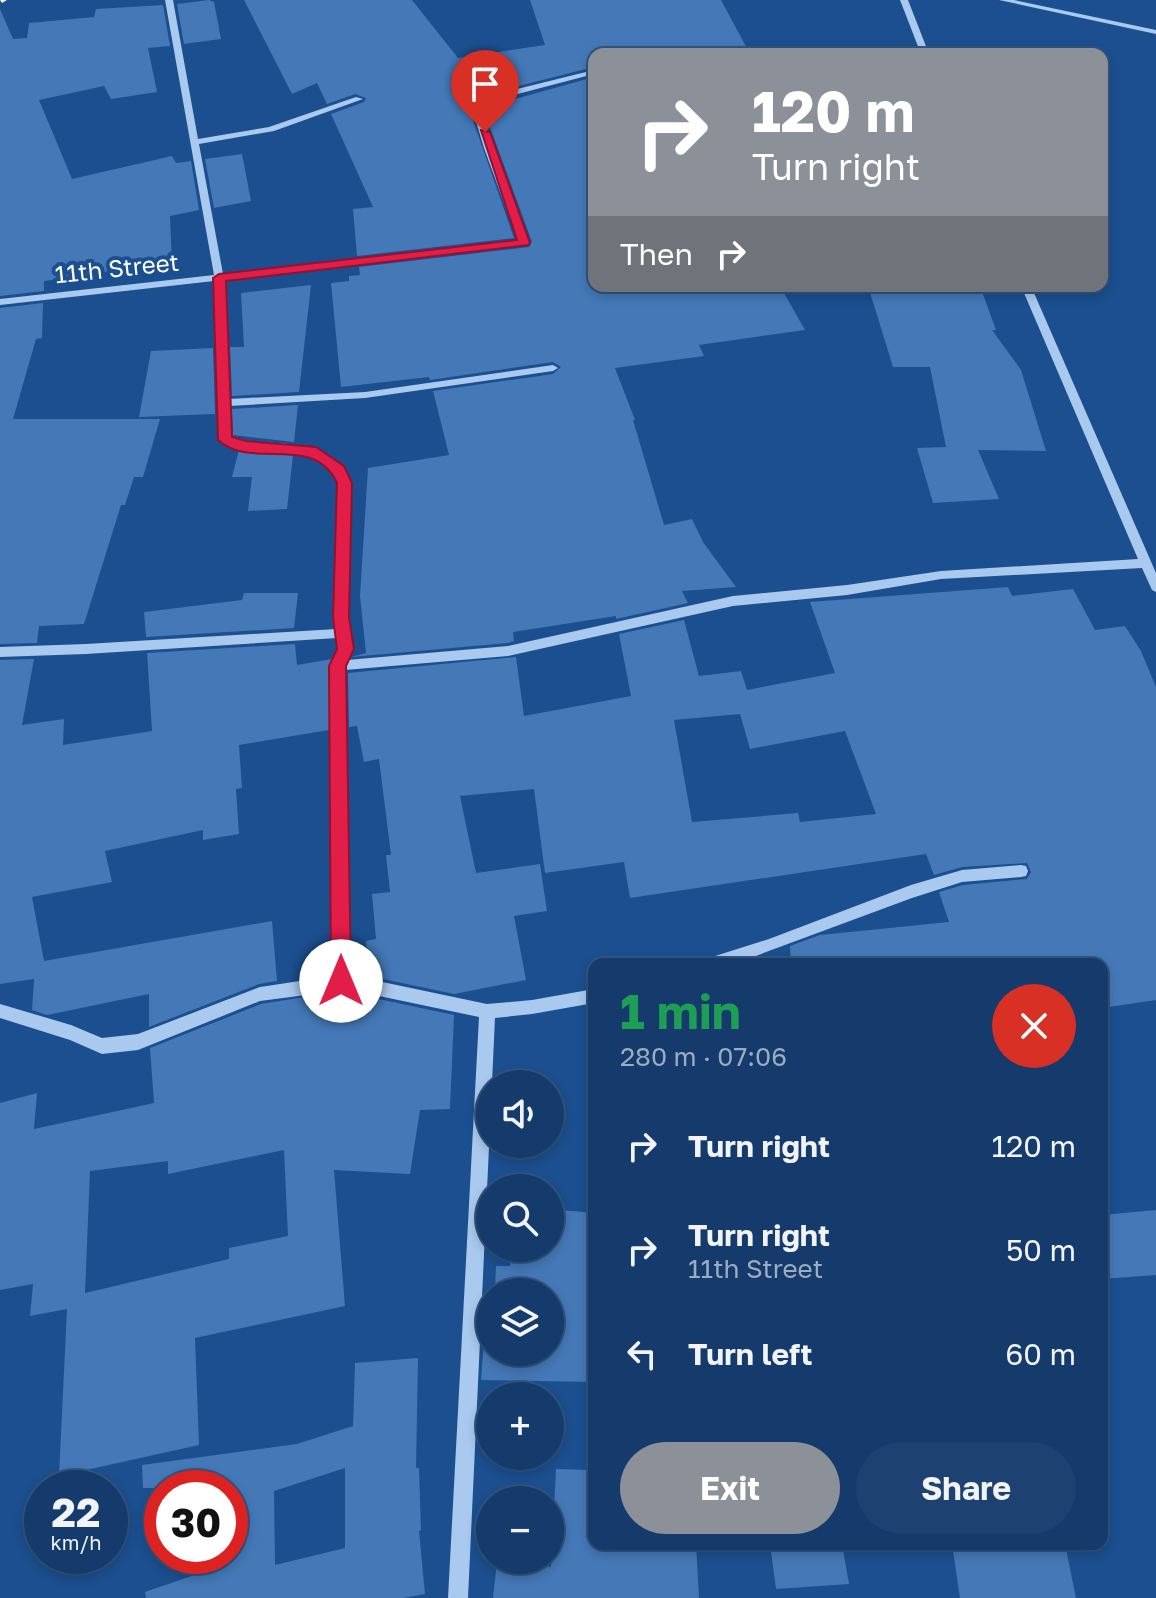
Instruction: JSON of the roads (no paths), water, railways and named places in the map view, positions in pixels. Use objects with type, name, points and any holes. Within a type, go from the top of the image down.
[{"type":"street","points":[[169,0],[197,142],[219,278],[225,440],[245,446],[316,452],[336,466],[345,483],[342,633],[345,649],[338,666],[341,981]]},
{"type":"street","points":[[904,0],[923,48]]},
{"type":"street","points":[[1003,0],[1156,32]]},
{"type":"street","name":"11th Street","points":[[0,302],[524,243],[485,132],[474,112],[475,105],[484,100],[588,74]]},
{"type":"street","points":[[197,142],[271,129],[359,99]]},
{"type":"street","points":[[1029,292],[1156,587]]},
{"type":"street","points":[[223,403],[365,395],[553,368]]},
{"type":"street","points":[[338,666],[508,651],[733,601],[847,590],[941,575],[1146,563]]},
{"type":"street","points":[[0,652],[75,651],[342,633]]},
{"type":"street","points":[[731,958],[949,880],[1021,871]]},
{"type":"street","points":[[0,1011],[102,1046],[138,1042],[260,994],[341,981],[487,1011],[588,997]]},
{"type":"street","points":[[458,1598],[487,1011]]}]
